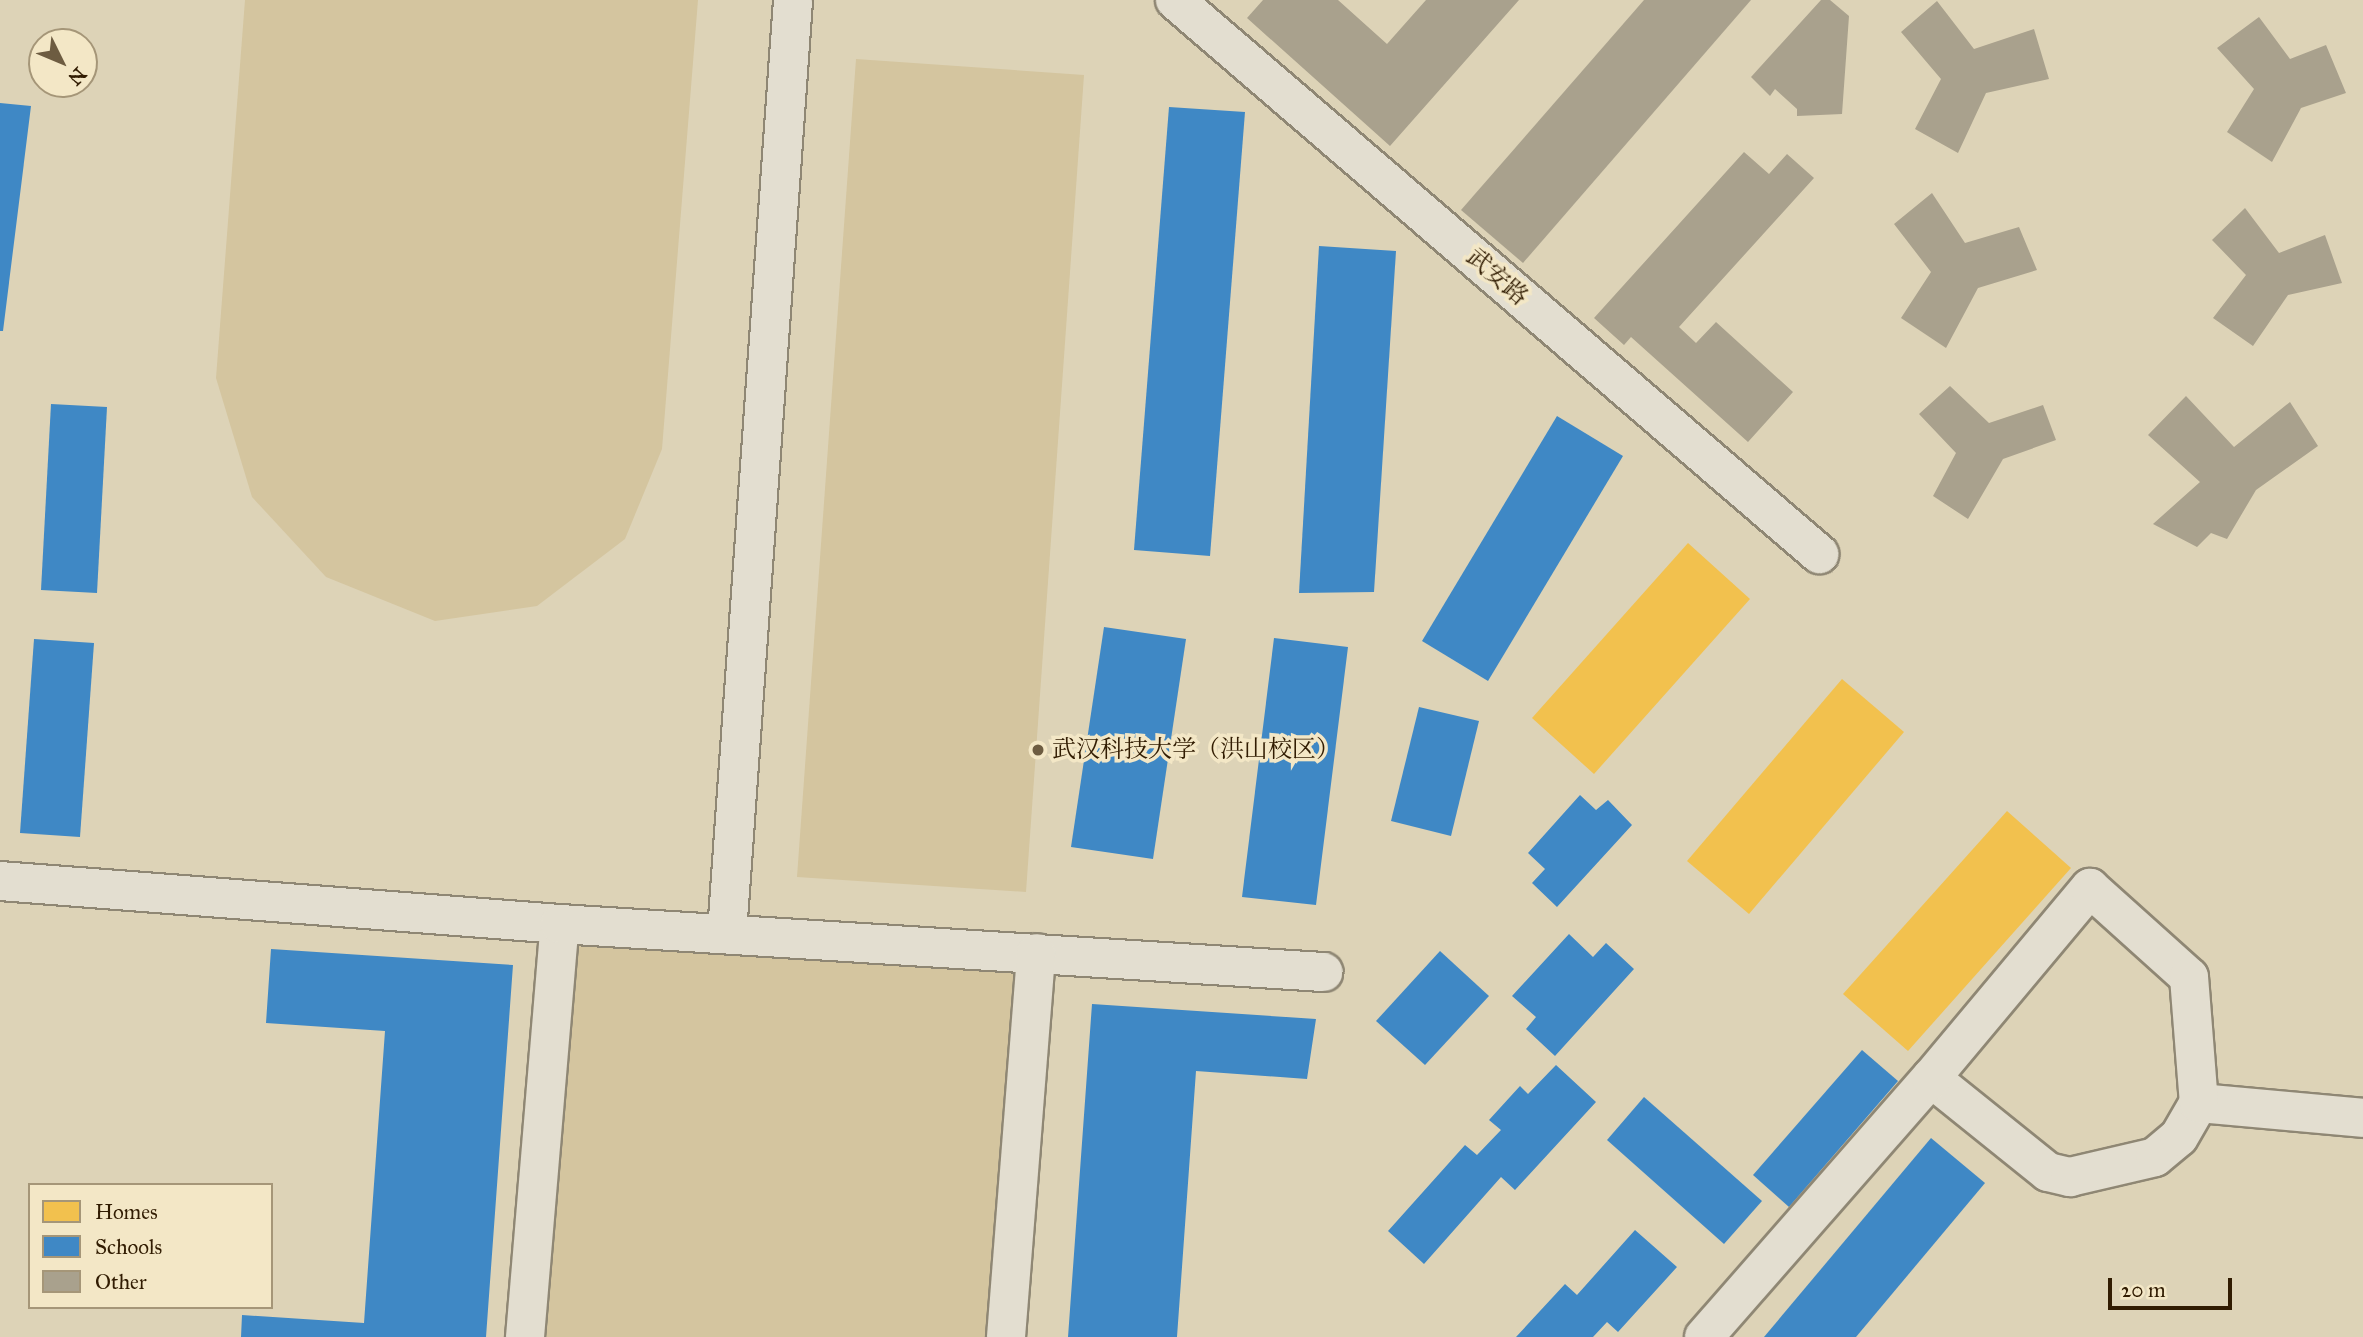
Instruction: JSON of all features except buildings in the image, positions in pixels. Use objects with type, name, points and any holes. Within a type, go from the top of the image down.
[{"type":"street","points":[[727,933],[793,0]]},
{"type":"street","name":"武安路","points":[[1175,0],[1819,554]]},
{"type":"street","points":[[0,881],[560,924],[1323,972]]},
{"type":"street","points":[[1704,1337],[1931,1078],[2090,888],[2189,977],[2199,1103],[2179,1138],[2155,1157],[2070,1177],[2048,1172],[1931,1078]]},
{"type":"street","points":[[525,1337],[560,924]]},
{"type":"street","points":[[1006,1337],[1035,953]]},
{"type":"street","points":[[2199,1103],[2363,1118]]},
{"type":"shaded area","points":[[245,0],[698,0],[662,449],[625,539],[537,606],[435,621],[326,577],[252,497],[216,378]]},
{"type":"shaded area","points":[[856,59],[1084,75],[1026,892],[797,877]]},
{"type":"shaded area","points":[[560,924],[1036,953],[1006,1337],[525,1337]]},
{"type":"place","name":"武汉科技大学（洪山校区）","points":[[1038,750]]}]
